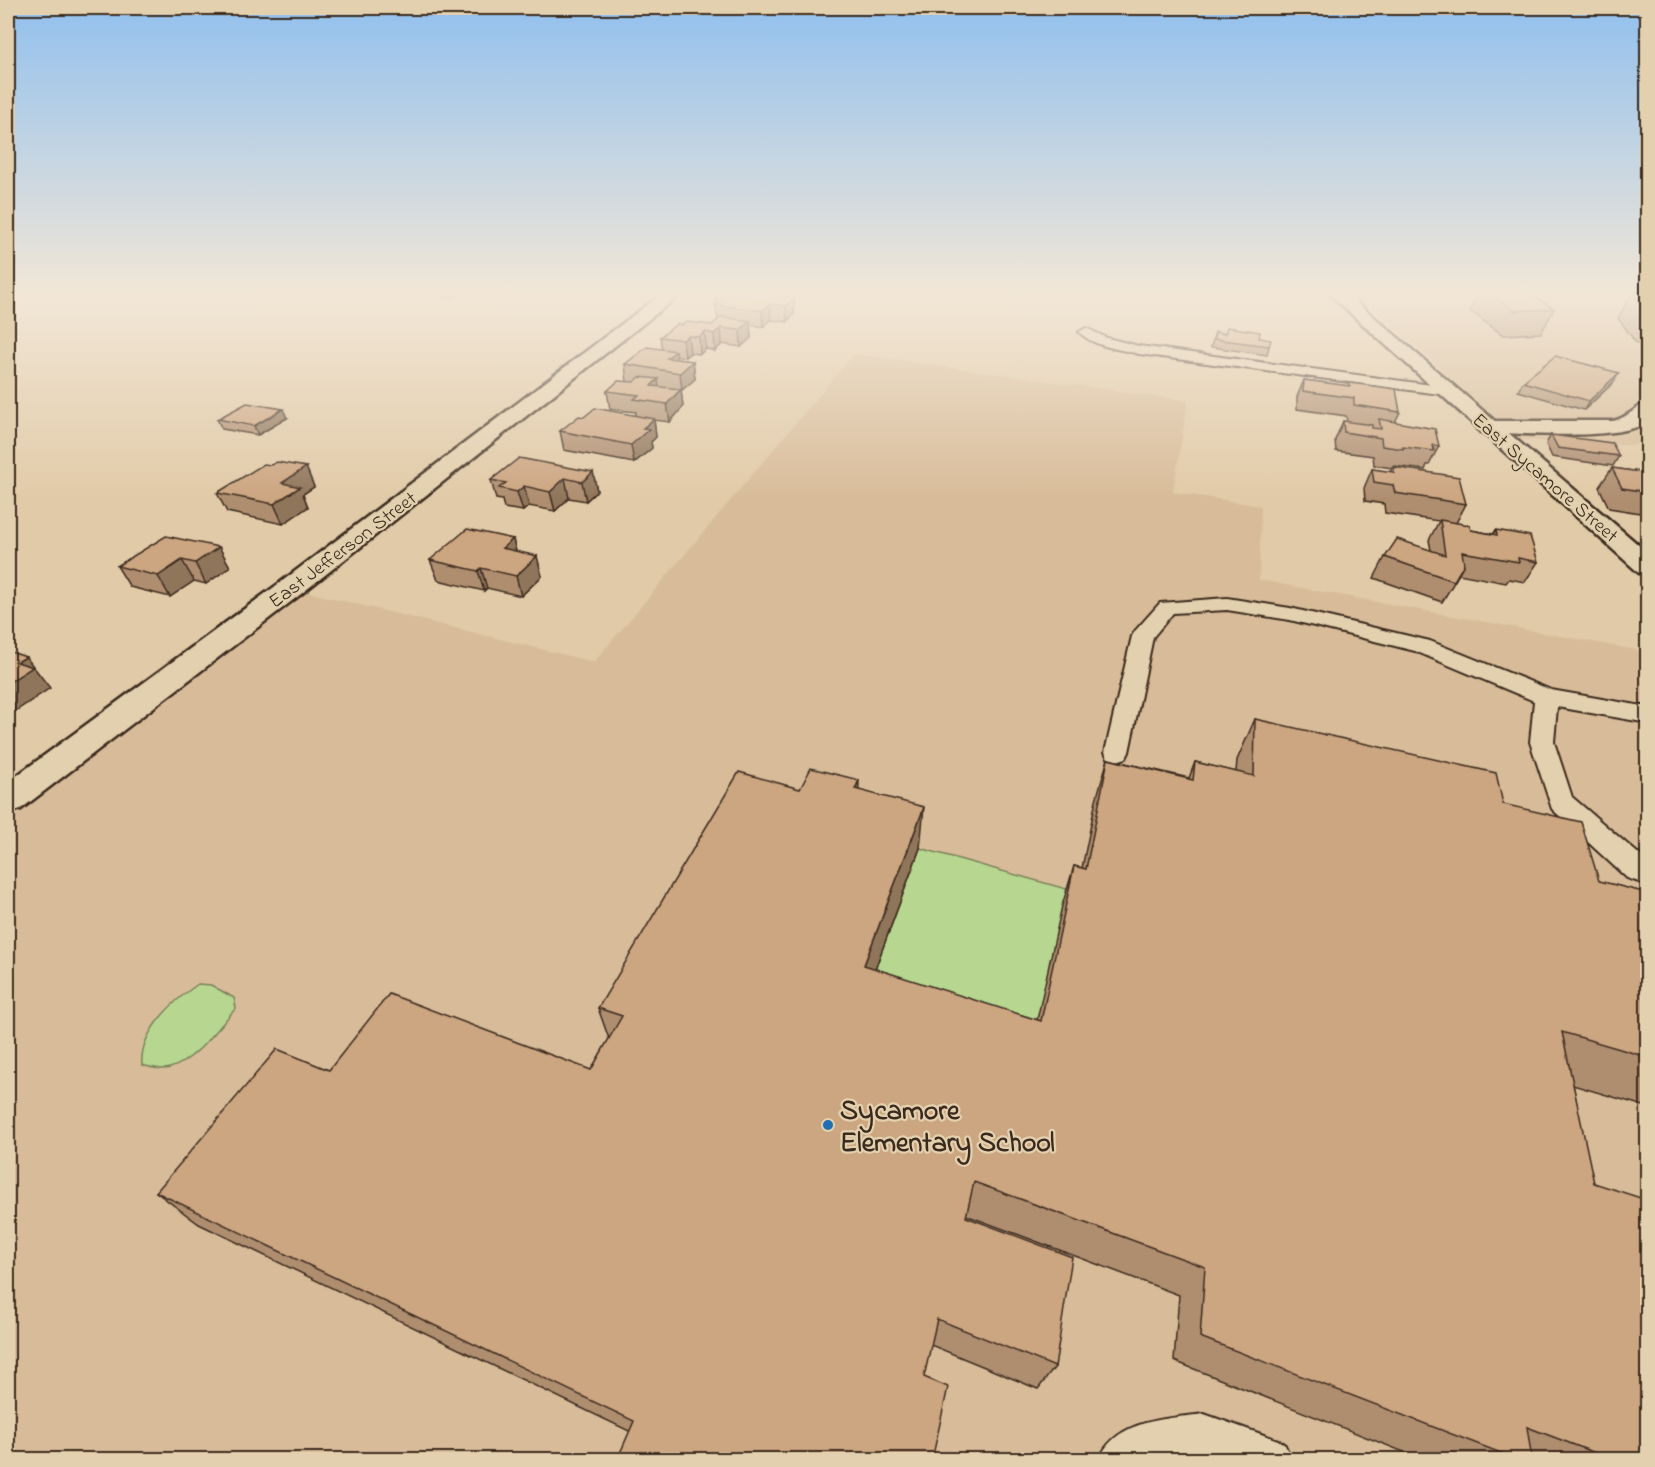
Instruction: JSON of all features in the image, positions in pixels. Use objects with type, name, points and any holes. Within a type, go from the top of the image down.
[{"type":"street","name":"East Jefferson Street","points":[[8,800],[291,588],[585,361]]},
{"type":"street","name":"East Sycamore Street","points":[[1414,361],[1647,567]]},
{"type":"street","points":[[1488,427],[1613,427],[1632,423],[1643,416],[1647,409]]},
{"type":"lane","points":[[1224,361],[1447,391]]},
{"type":"lane","points":[[1117,752],[1143,636],[1167,607],[1227,604],[1290,614],[1411,643],[1546,697],[1647,715]]},
{"type":"lane","points":[[1546,697],[1542,742],[1561,802],[1637,870],[1647,874]]},
{"type":"lane","points":[[1121,1460],[1149,1442],[1204,1436],[1263,1455],[1270,1460]]},
{"type":"shaded area","name":"Sycamore Elementary School","points":[[848,361],[907,361],[1188,401],[1173,492],[1261,506],[1259,580],[1647,652],[1647,1459],[25,1460],[8,1449],[8,800],[291,588],[594,662]]},
{"type":"shaded area","points":[[1432,361],[1647,361],[1647,446],[1520,440]]},
{"type":"green space","points":[[920,848],[1077,892],[1029,1059],[862,1004]]},
{"type":"green space","points":[[198,984],[211,985],[234,998],[236,1008],[197,1051],[179,1064],[163,1069],[142,1065],[146,1041],[152,1029],[178,999]]},
{"type":"building","points":[[628,361],[693,361],[680,373],[625,364]]},
{"type":"building","points":[[1548,361],[1576,361],[1619,373],[1589,401],[1523,382]]},
{"type":"building","points":[[640,377],[658,379],[651,386],[681,389],[667,404],[634,399],[639,395],[607,391],[618,381],[634,382]]},
{"type":"building","points":[[1304,380],[1396,389],[1400,412],[1354,405],[1354,398],[1303,391]]},
{"type":"building","points":[[247,403],[283,409],[254,426],[217,419]]},
{"type":"building","points":[[595,408],[654,419],[643,428],[649,429],[631,445],[560,431],[579,416],[584,417]]},
{"type":"building","points":[[1379,419],[1435,429],[1439,446],[1433,445],[1434,451],[1382,446],[1381,438],[1344,432],[1343,421],[1372,425],[1372,428],[1381,429]]},
{"type":"building","points":[[1551,435],[1612,443],[1619,456],[1558,448]]},
{"type":"building","points":[[519,458],[593,472],[582,482],[565,478],[550,492],[524,486],[517,492],[499,488],[506,483],[491,480]]},
{"type":"building","points":[[277,462],[306,467],[282,483],[300,487],[274,504],[217,493],[264,464],[271,465]]},
{"type":"building","points":[[1393,467],[1459,477],[1466,504],[1395,493],[1393,485],[1374,482],[1372,469],[1394,472]]},
{"type":"building","points":[[1612,468],[1647,473],[1647,492],[1622,488]]},
{"type":"building","points":[[1440,520],[1469,525],[1471,530],[1497,535],[1496,530],[1530,536],[1538,562],[1518,558],[1519,562],[1462,552],[1464,564],[1454,581],[1385,557],[1397,539],[1445,555]]},
{"type":"building","points":[[467,529],[513,539],[502,548],[537,556],[516,576],[481,568],[478,571],[430,560]]},
{"type":"building","points":[[166,536],[219,547],[195,563],[182,560],[158,576],[117,566]]},
{"type":"building","points":[[8,651],[26,657],[17,662],[33,667],[8,683]]},
{"type":"building","points":[[1255,719],[1496,773],[1503,804],[1581,822],[1599,881],[1647,893],[1647,1057],[1562,1032],[1594,1183],[1647,1200],[1647,1460],[1614,1460],[1527,1427],[1532,1460],[1519,1460],[1200,1337],[1205,1267],[974,1182],[966,1217],[1072,1257],[1055,1367],[937,1319],[924,1377],[948,1387],[932,1460],[617,1460],[634,1421],[156,1192],[277,1049],[329,1070],[389,994],[591,1070],[622,1016],[598,1008],[739,772],[800,789],[811,768],[859,780],[855,789],[924,807],[864,965],[1041,1021],[1074,866],[1086,869],[1108,759],[1193,780],[1195,762],[1254,776]]},
{"type":"place","name":"Sycamore Elementary School","points":[[828,1125]]}]
